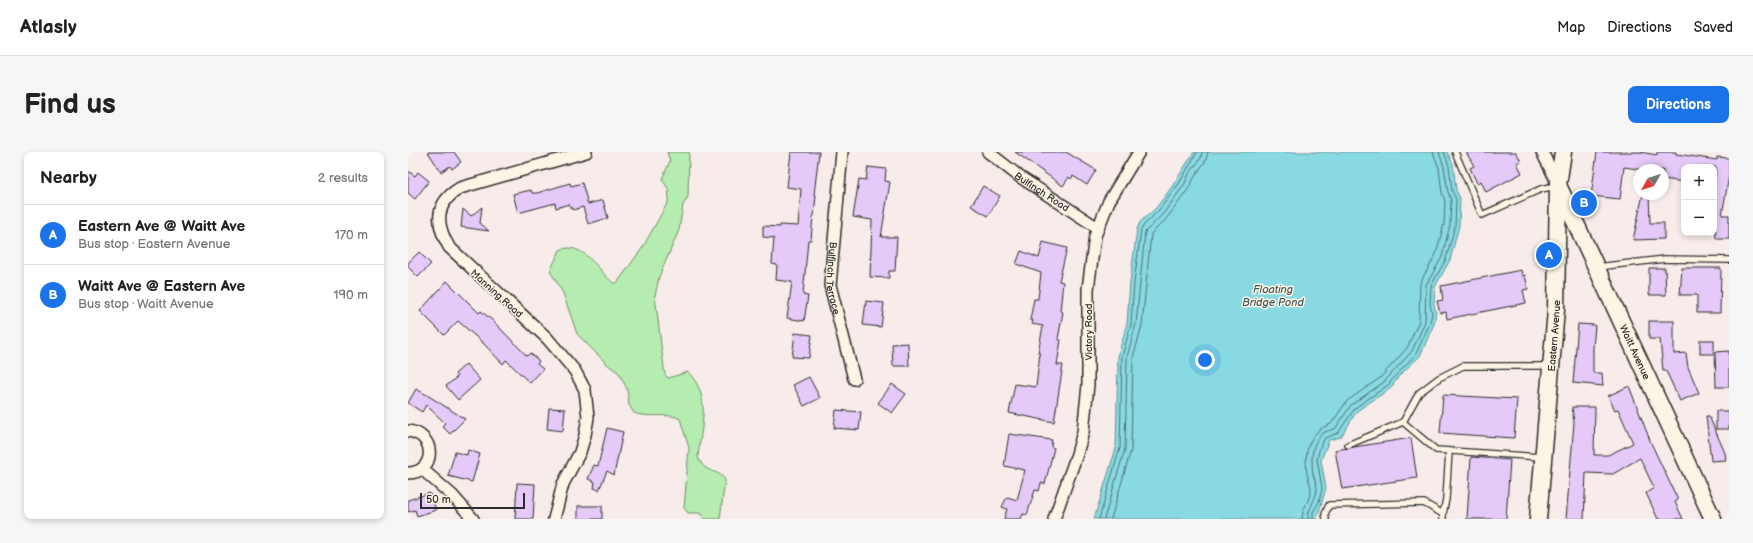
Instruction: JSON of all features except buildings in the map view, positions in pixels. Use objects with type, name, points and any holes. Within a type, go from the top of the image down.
[{"type":"main road","name":"Eastern Avenue","points":[[1538,519],[1556,310],[1558,185],[1563,152]]},
{"type":"main road","name":"Waitt Avenue","points":[[1558,185],[1713,519]]},
{"type":"street","name":"Manning Road","points":[[554,519],[563,484],[580,452],[585,435],[588,417],[585,390],[575,371],[547,338],[449,246],[440,228],[441,206],[448,195],[460,188],[562,155],[586,152]]},
{"type":"street","name":"Bulfinch Terrace","points":[[842,152],[830,285],[854,379]]},
{"type":"street","name":"Bulfinch Road","points":[[988,152],[1026,181],[1098,228]]},
{"type":"street","name":"Victory Road","points":[[1054,519],[1077,454],[1083,432],[1088,385],[1088,289],[1092,251],[1098,228],[1120,182],[1139,152]]},
{"type":"street","points":[[1542,152],[1558,185]]},
{"type":"street","points":[[408,431],[424,437],[429,448],[429,460],[422,469],[408,473]]},
{"type":"street","points":[[422,469],[453,496],[473,519]]},
{"type":"lane","points":[[1455,152],[1482,216],[1541,189],[1558,185]]},
{"type":"lane","points":[[1597,267],[1665,259],[1729,260]]},
{"type":"lane","points":[[1348,445],[1403,422],[1419,394],[1439,378],[1463,366],[1551,366]]},
{"type":"lane","points":[[1403,422],[1436,450],[1544,457]]},
{"type":"lane","points":[[1326,519],[1325,514],[1329,505],[1424,503],[1443,516],[1446,499],[1449,451]]},
{"type":"green space","points":[[667,152],[689,152],[688,197],[683,205],[679,230],[659,277],[655,296],[665,375],[668,378],[688,372],[700,391],[703,402],[703,412],[698,457],[704,466],[722,476],[725,480],[720,519],[704,519],[700,513],[688,513],[684,508],[689,448],[680,419],[671,416],[640,415],[634,413],[629,405],[627,389],[619,373],[608,365],[577,334],[563,293],[550,271],[560,250],[568,248],[576,249],[590,258],[613,283],[617,283],[643,247],[668,202],[669,190],[662,179],[670,161]]},
{"type":"water","name":"Floating Bridge Pond","points":[[1194,152],[1447,152],[1453,164],[1456,190],[1460,198],[1459,226],[1450,260],[1435,287],[1434,304],[1436,313],[1434,324],[1420,356],[1399,376],[1391,388],[1357,411],[1341,437],[1329,440],[1321,460],[1326,488],[1317,519],[1094,519],[1116,448],[1118,356],[1127,323],[1130,282],[1137,229],[1140,222],[1156,208],[1171,188]]},
{"type":"place","name":"Waitt Ave @ Eastern Ave","points":[[1584,203]]},
{"type":"place","name":"Eastern Ave @ Waitt Ave","points":[[1549,255]]}]
